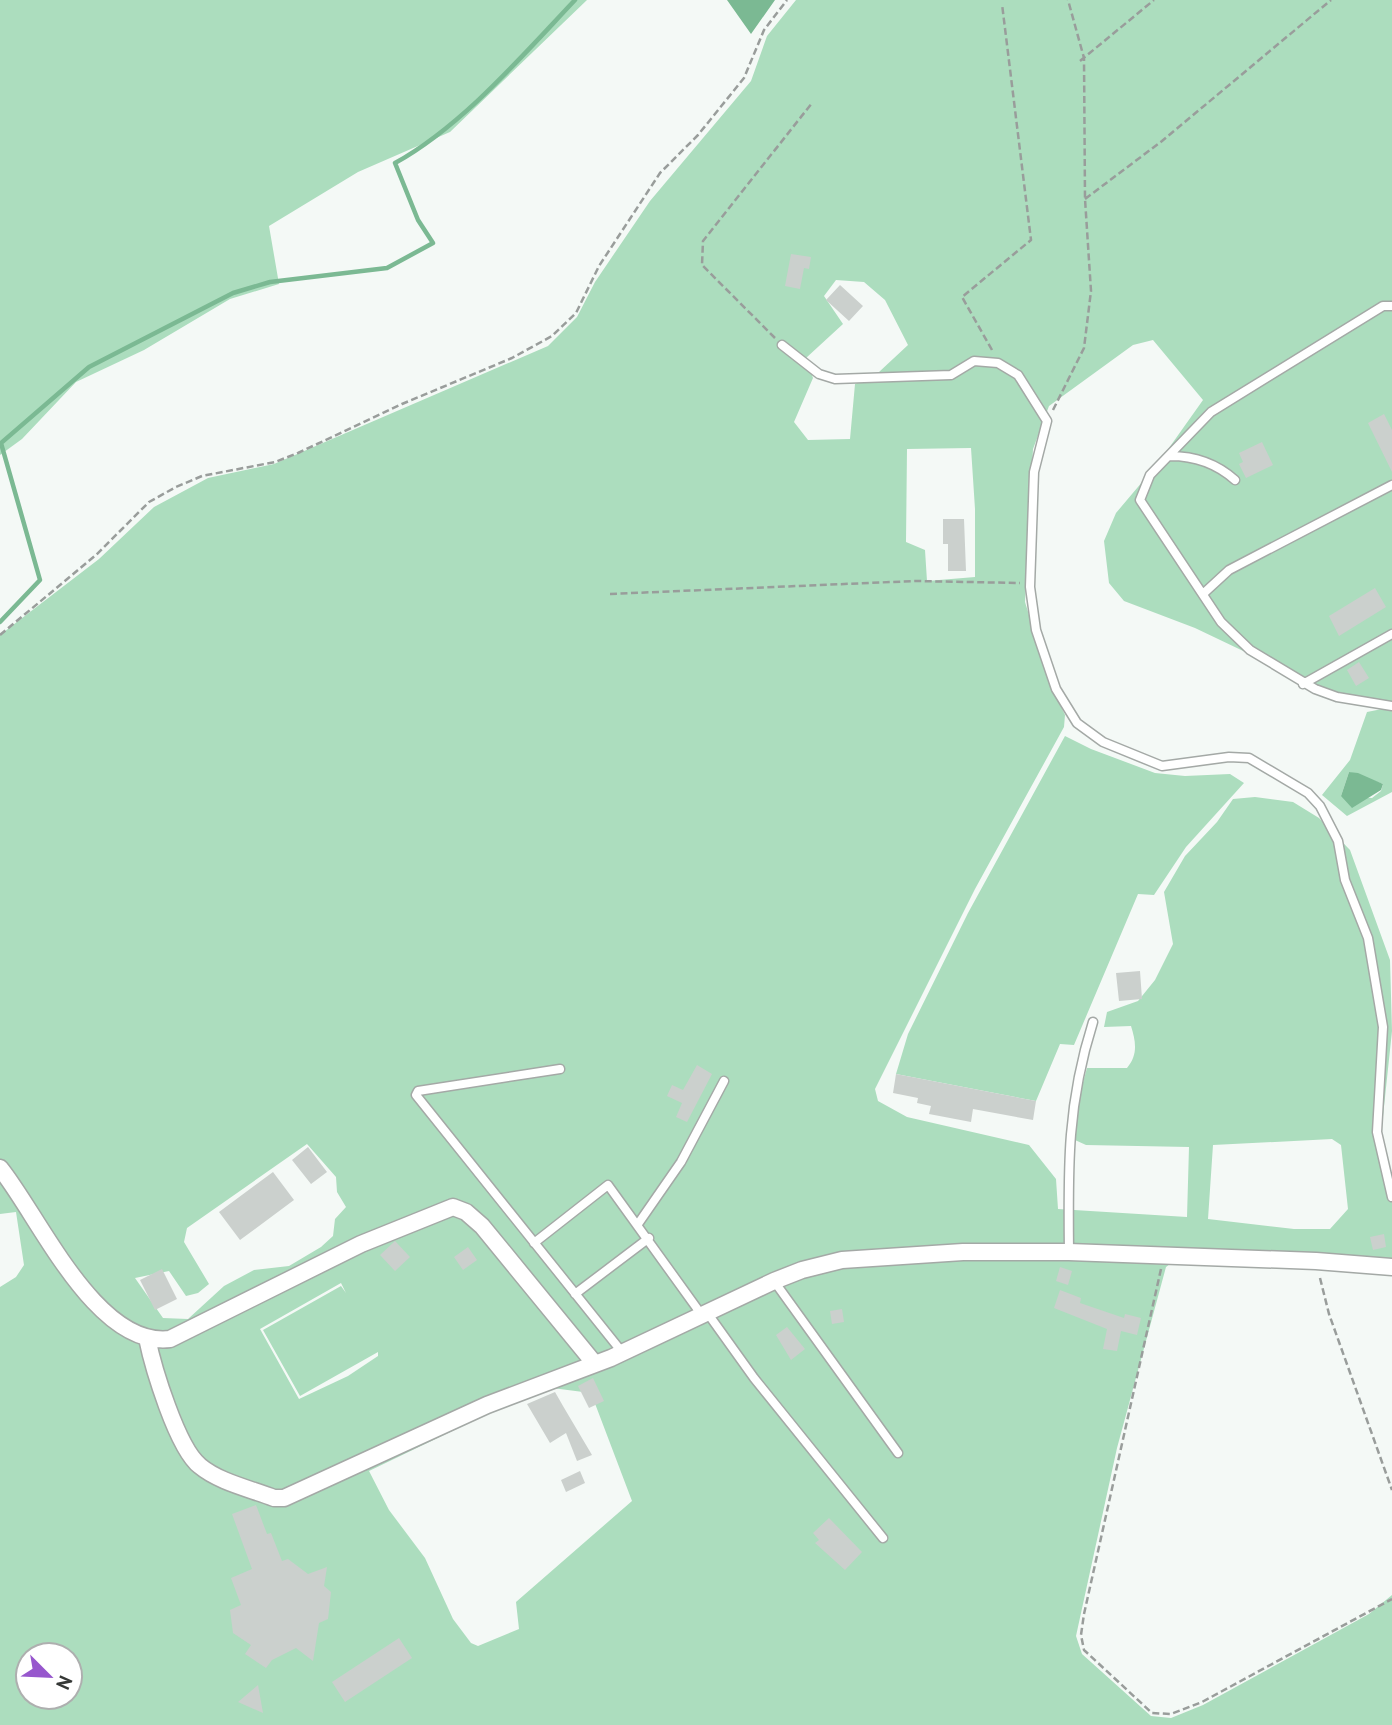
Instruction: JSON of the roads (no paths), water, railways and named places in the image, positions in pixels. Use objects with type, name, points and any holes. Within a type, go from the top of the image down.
[{"type":"street","points":[[0,1168],[20,1193],[58,1259],[76,1283],[120,1324],[147,1338],[170,1339],[361,1244],[453,1207],[466,1212],[482,1226],[595,1364]]},
{"type":"street","points":[[147,1338],[170,1413],[194,1460],[205,1470],[274,1498],[296,1495],[487,1405],[595,1364],[774,1281],[802,1270],[842,1260],[877,1256],[1069,1252],[1316,1261],[1392,1268]]},
{"type":"lane","points":[[1392,306],[1383,306],[1211,412],[1150,475],[1140,500],[1221,622],[1251,650],[1304,684],[1337,697],[1392,706]]},
{"type":"lane","points":[[782,345],[819,374],[835,379],[951,375],[974,361],[998,362],[1018,375],[1046,421],[1034,472],[1030,587],[1037,630],[1056,689],[1065,707],[1086,731],[1103,742],[1162,766],[1229,757],[1249,758],[1308,793],[1330,821],[1345,880],[1368,938],[1381,1014],[1384,1048],[1377,1132],[1392,1197]]},
{"type":"lane","points":[[1170,456],[1190,456],[1208,463],[1235,480]]},
{"type":"lane","points":[[1204,593],[1229,570],[1392,485]]},
{"type":"lane","points":[[1304,684],[1392,634]]},
{"type":"lane","points":[[1069,1252],[1070,1114],[1078,1069],[1093,1023]]},
{"type":"lane","points":[[560,1069],[418,1091],[416,1095],[622,1352]]},
{"type":"lane","points":[[638,1224],[681,1162],[724,1081]]},
{"type":"lane","points":[[534,1243],[608,1185],[703,1313],[883,1538]]},
{"type":"lane","points":[[575,1294],[649,1238]]},
{"type":"lane","points":[[774,1281],[898,1453]]},
{"type":"waterway","points":[[0,622],[40,580],[1,443],[89,367],[233,293],[270,282],[387,268],[433,243],[418,220],[395,163],[420,148],[467,110],[575,0]]}]
